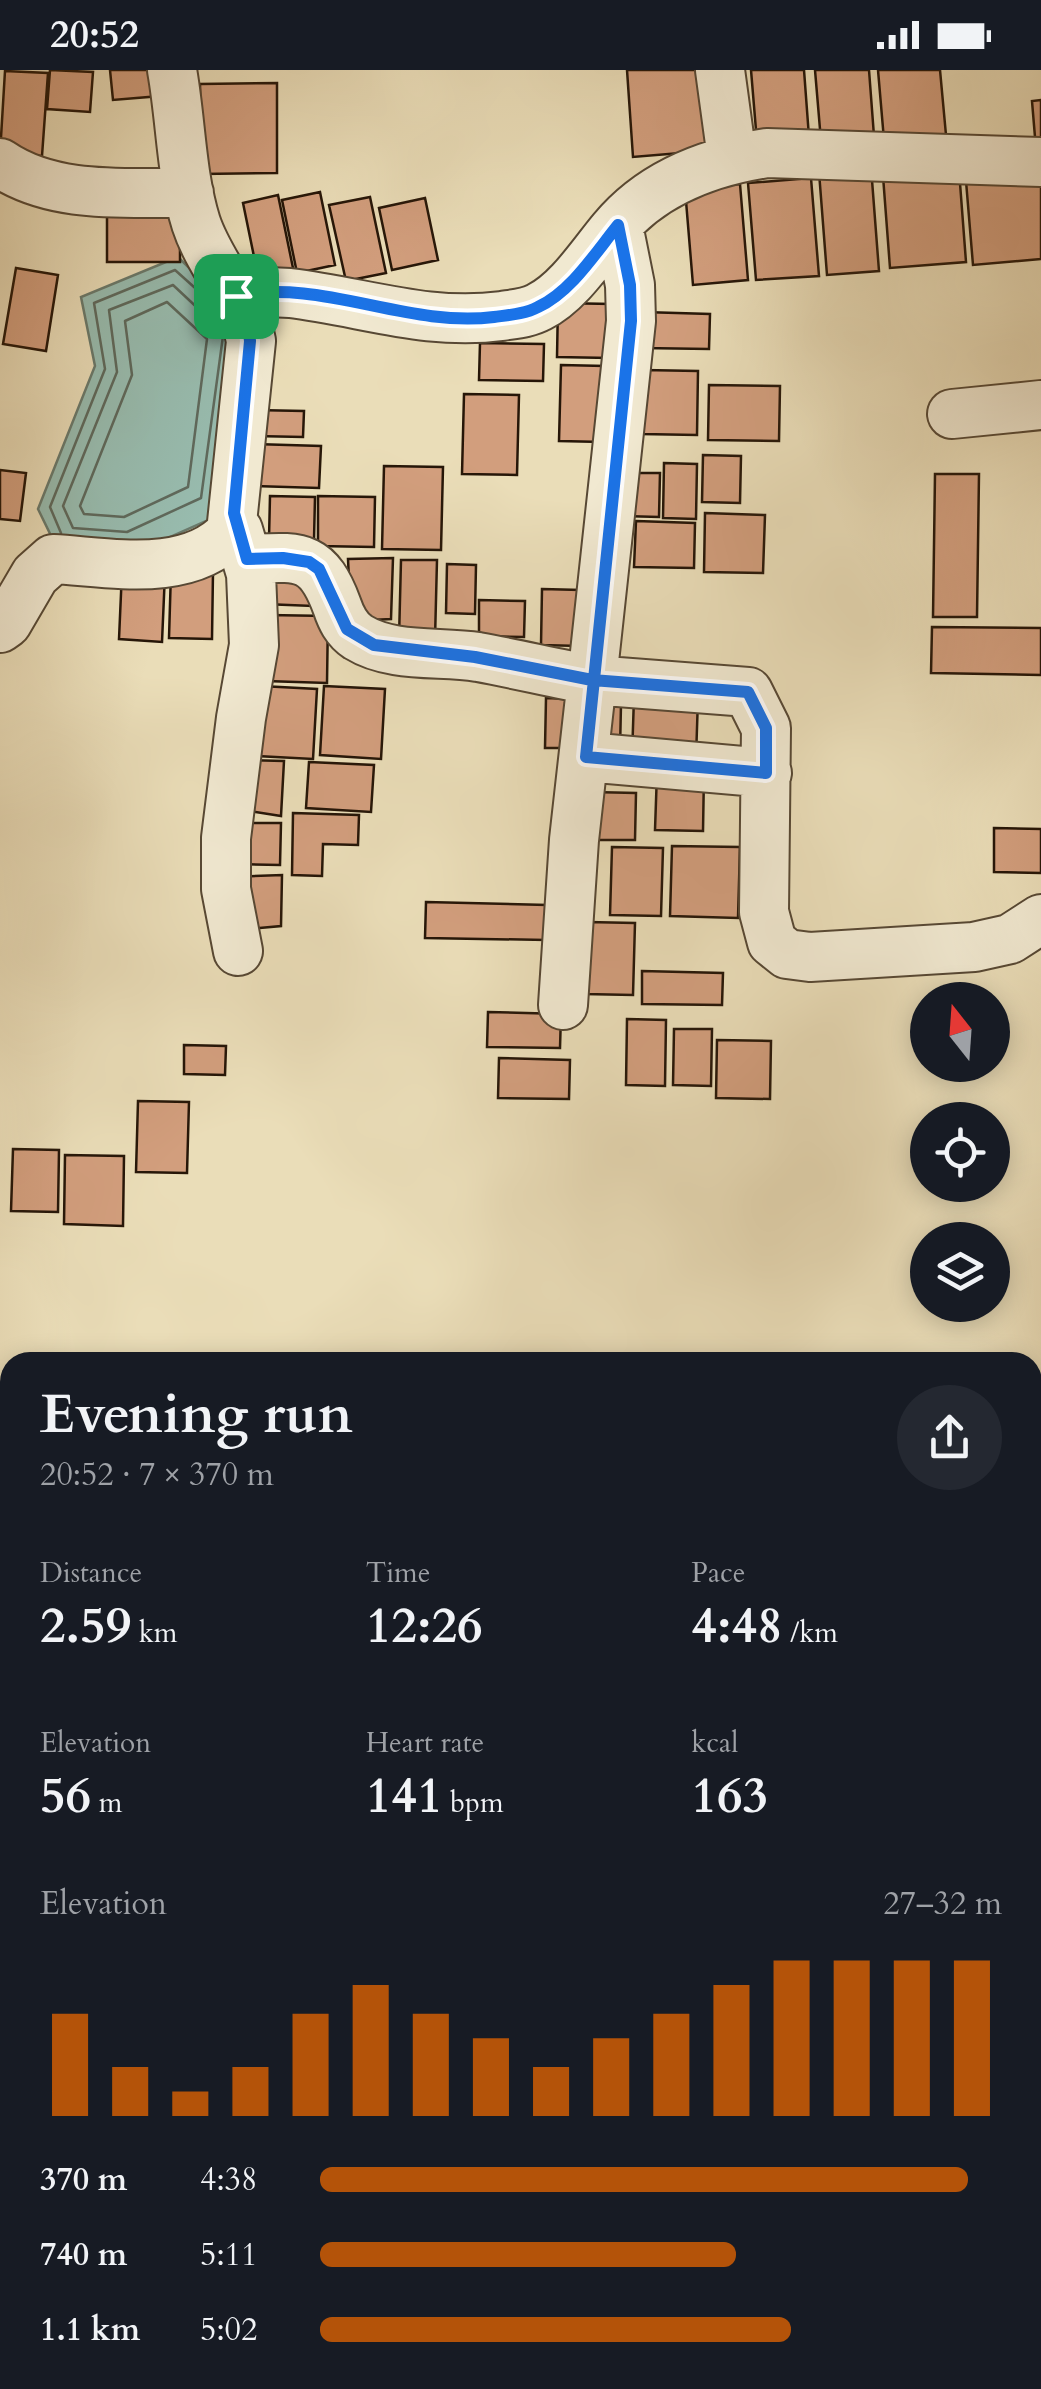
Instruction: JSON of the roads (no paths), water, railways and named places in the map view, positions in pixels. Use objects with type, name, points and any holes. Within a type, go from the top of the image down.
[{"type":"street","points":[[0,628],[35,575],[54,559],[134,565],[198,554],[220,544],[231,532],[250,341],[247,317],[208,254],[196,224],[172,70]]},
{"type":"street","points":[[720,70],[732,158]]},
{"type":"street","points":[[236,296],[268,292],[307,295],[442,320],[521,313],[541,306],[559,291],[618,225],[660,189],[732,158],[766,153],[1041,162]]},
{"type":"street","points":[[0,163],[43,184],[104,192],[189,193]]},
{"type":"street","points":[[563,1004],[574,840],[631,321],[630,285],[618,225]]},
{"type":"street","points":[[952,414],[1041,405]]},
{"type":"street","points":[[234,513],[251,574],[254,645],[240,718],[226,838],[226,889],[238,951]]},
{"type":"street","points":[[247,559],[309,562],[319,569],[347,629],[374,645],[475,657],[592,680],[748,692],[766,728],[764,912],[772,942],[787,954],[810,957],[974,947],[1010,939],[1041,919]]},
{"type":"street","points":[[586,757],[766,773]]},
{"type":"water","points":[[178,257],[247,324],[222,514],[130,555],[58,550],[38,509],[95,366],[81,297]]}]
